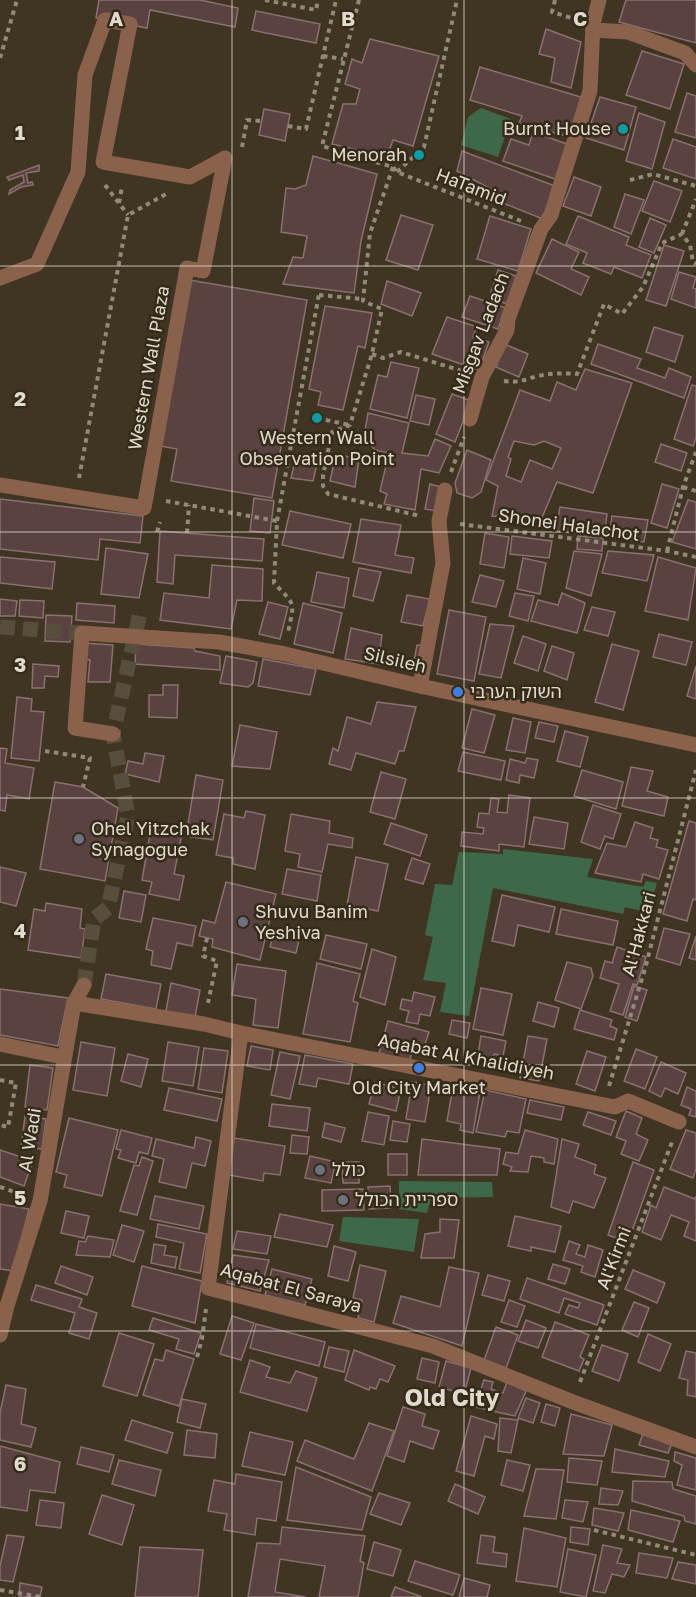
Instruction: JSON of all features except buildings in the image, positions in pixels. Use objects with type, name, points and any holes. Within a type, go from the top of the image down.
[{"type":"street","name":"Misgav Ladach","points":[[470,419],[482,377],[507,330],[508,319],[542,229],[551,215],[590,91],[593,27],[599,0]]},
{"type":"street","name":"Western Wall Plaza","points":[[0,278],[37,264],[78,172],[86,75],[105,20],[130,24],[104,162],[190,177],[225,159],[202,271],[187,268],[146,498]]},
{"type":"street","points":[[593,27],[628,32],[685,53],[696,65]]},
{"type":"street","points":[[0,485],[144,508],[146,498]]},
{"type":"street","points":[[420,686],[443,563],[439,521],[445,490]]},
{"type":"street","name":"Silsileh","points":[[113,734],[75,728],[82,633],[219,642],[285,654],[420,686],[696,745]]},
{"type":"street","name":"Al Wadi","points":[[0,1335],[40,1202],[63,1057],[74,1003],[84,985]]},
{"type":"street","points":[[74,1003],[204,1024],[241,1033]]},
{"type":"street","name":"Aqabat Al Khalidiyeh","points":[[241,1033],[615,1107],[628,1101],[679,1122]]},
{"type":"street","name":"Aqabat El Saraya","points":[[241,1033],[208,1288],[433,1347],[696,1447]]},
{"type":"street","points":[[0,1044],[63,1057]]},
{"type":"path","points":[[0,58],[17,0]]},
{"type":"path","points":[[265,0],[315,9],[318,0]]},
{"type":"path","points":[[288,126],[306,129],[336,0]]},
{"type":"path","points":[[317,418],[350,425],[372,354],[382,309],[363,302],[363,299],[370,233],[393,167],[322,146],[359,0]]},
{"type":"path","points":[[397,172],[424,147],[457,0]]},
{"type":"path","points":[[555,0],[552,12],[593,27]]},
{"type":"path","points":[[323,56],[343,59]]},
{"type":"path","name":"HaTamid","points":[[393,167],[397,172],[542,229]]},
{"type":"path","points":[[630,180],[653,174],[696,186]]},
{"type":"path","points":[[77,485],[128,215],[168,193]]},
{"type":"path","points":[[372,354],[383,358],[401,351],[482,377],[518,383],[537,376],[560,372],[577,374],[604,304],[622,314],[643,287],[662,243],[682,234],[696,199]]},
{"type":"path","points":[[682,234],[690,245],[693,262],[696,264]]},
{"type":"path","points":[[285,654],[293,607],[291,600],[274,583],[277,521],[319,295],[363,299]]},
{"type":"path","name":"Misgav Ladach","points":[[445,490],[470,419]]},
{"type":"path","name":"Shonei Halachot","points":[[350,425],[332,432],[323,476],[323,486],[328,494],[439,521],[667,551],[696,557]]},
{"type":"path","points":[[667,551],[683,487],[696,453]]},
{"type":"path","points":[[683,487],[696,491]]},
{"type":"path","points":[[146,498],[277,521]]},
{"type":"path","points":[[187,533],[189,506]]},
{"type":"path","points":[[45,751],[90,758],[83,787]]},
{"type":"path","name":"Al'Hakkari","points":[[604,1104],[645,969],[696,770]]},
{"type":"path","points":[[204,1024],[217,961],[203,956],[207,938]]},
{"type":"path","points":[[0,1080],[16,1083],[8,1127],[0,1125]]},
{"type":"path","name":"Al'Kirmi","points":[[573,1402],[679,1122]]},
{"type":"path","points":[[197,1357],[202,1339],[208,1288]]},
{"type":"path","points":[[594,1530],[696,1555]]},
{"type":"path","points":[[0,1590],[41,1597]]},
{"type":"green space","points":[[481,108],[511,119],[498,157],[461,145],[468,117]]},
{"type":"green space","points":[[503,849],[593,859],[587,877],[643,887],[646,881],[657,883],[651,904],[644,901],[641,911],[625,907],[623,914],[493,888],[469,1016],[440,1012],[446,983],[423,980],[433,937],[425,935],[435,884],[452,885],[459,852],[503,854]]},
{"type":"green space","points":[[399,1181],[492,1182],[493,1197],[431,1198],[427,1213],[399,1209]]},
{"type":"green space","points":[[343,1217],[419,1219],[414,1252],[339,1241]]},
{"type":"tunnel","points":[[84,985],[94,919],[108,908],[128,816],[113,734],[141,608]]},
{"type":"tunnel","points":[[0,627],[82,633]]},
{"type":"place","name":"Burnt House","points":[[623,129]]},
{"type":"place","name":"Menorah","points":[[419,155]]},
{"type":"place","name":"Western Wall Observation Point","points":[[317,418]]},
{"type":"place","name":"השוק הערבי","points":[[458,692]]},
{"type":"place","name":"Ohel Yitzchak Synagogue","points":[[79,839]]},
{"type":"place","name":"Shuvu Banim Yeshiva","points":[[243,922]]},
{"type":"place","name":"Old City Market","points":[[419,1068]]},
{"type":"place","name":"כולל","points":[[320,1170]]},
{"type":"place","name":"ספריית הכולל","points":[[343,1200]]},
{"type":"district","name":"Old City","points":[[452,1398]]}]
